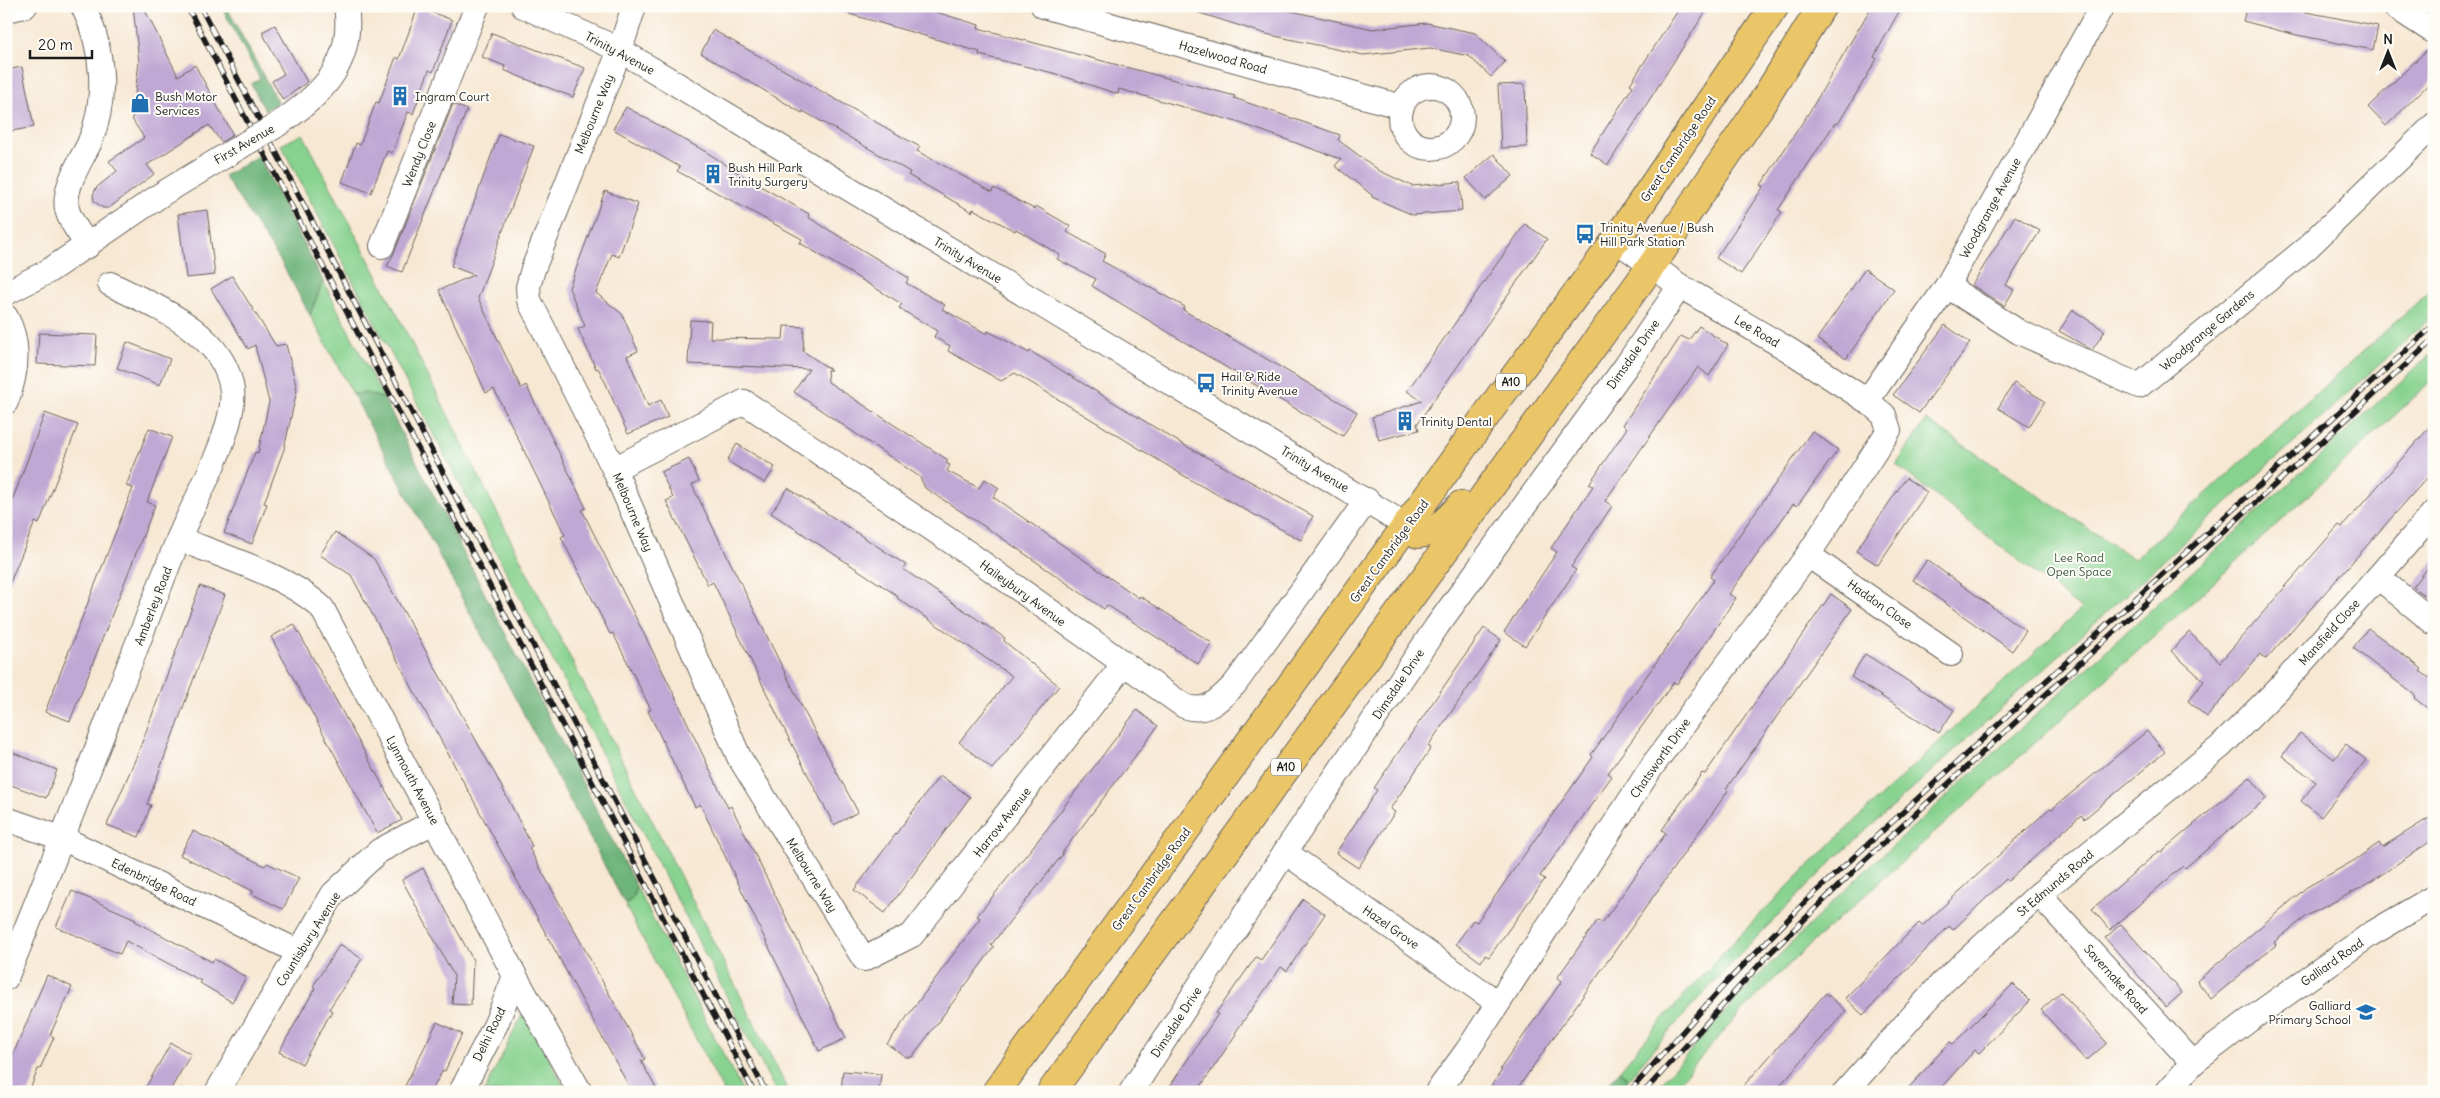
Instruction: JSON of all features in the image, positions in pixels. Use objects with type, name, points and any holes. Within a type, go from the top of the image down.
[{"type":"highway","name":"Great Cambridge Road","points":[[996,1092],[1616,240],[1775,6]]},
{"type":"highway","name":"A10","points":[[1051,1092],[1521,442],[1652,265],[1759,108],[1822,6]]},
{"type":"highway","name":"A10","points":[[1407,526],[1418,534],[1428,533],[1441,526],[1521,442]]},
{"type":"street","points":[[6,10],[25,6]]},
{"type":"street","points":[[83,6],[98,49],[102,81],[101,105],[90,141],[68,194],[67,209],[73,223],[88,246]]},
{"type":"street","name":"First Avenue","points":[[6,293],[48,272],[162,194],[274,127],[314,98],[328,84],[343,50],[346,31],[346,6]]},
{"type":"street","name":"Wendy Close","points":[[382,246],[477,6]]},
{"type":"street","name":"Trinity Avenue","points":[[523,6],[620,50],[1367,500],[1407,526]]},
{"type":"street","name":"Melbourne Way","points":[[634,6],[620,50],[533,269],[528,287],[529,300],[614,468],[739,757],[864,958]]},
{"type":"street","name":"Hazelwood Road","points":[[1043,6],[1402,107]]},
{"type":"street","name":"Woodgrange Avenue","points":[[1867,402],[1947,286],[2102,6]]},
{"type":"street","points":[[2394,6],[2434,32]]},
{"type":"street","name":"Woodgrange Gardens","points":[[1947,286],[2019,332],[2139,386],[2308,247],[2434,124]]},
{"type":"street","name":"Lee Road","points":[[1616,240],[1680,286],[1789,350],[1867,402],[1884,415],[1889,430]]},
{"type":"street","name":"Amberley Road","points":[[6,978],[64,839],[179,539],[221,443],[231,413],[232,391],[225,366],[204,340],[172,314],[110,284]]},
{"type":"street","name":"Dimsdale Drive","points":[[1131,1092],[1285,852],[1437,626],[1615,382],[1680,286]]},
{"type":"street","points":[[6,317],[13,330],[17,350],[15,372],[6,402]]},
{"type":"street","name":"Haileybury Avenue","points":[[614,468],[744,402],[968,553],[1123,665],[1184,706],[1201,709],[1216,703],[1235,684],[1367,500]]},
{"type":"street","name":"Chatsworth Drive","points":[[1437,1092],[1498,1003],[1653,765],[1808,554],[1889,430]]},
{"type":"street","name":"Mansfield Close","points":[[2279,688],[2434,512]]},
{"type":"street","name":"Lynmouth Avenue","points":[[179,539],[258,571],[310,596],[322,608],[515,976],[580,1092]]},
{"type":"street","name":"Haddon Close","points":[[1808,554],[1951,654]]},
{"type":"street","points":[[2378,577],[2434,623]]},
{"type":"street","name":"Harrow Avenue","points":[[864,958],[912,935],[1123,665]]},
{"type":"street","name":"St Edmunds Road","points":[[1845,1092],[1943,982],[2039,894],[2220,746],[2279,688]]},
{"type":"street","name":"Edenbridge Road","points":[[6,819],[64,839],[299,952]]},
{"type":"street","name":"Countisbury Avenue","points":[[217,1092],[333,894],[379,852],[434,821]]},
{"type":"street","name":"Hazel Grove","points":[[1285,852],[1498,1003]]},
{"type":"street","name":"Savernake Road","points":[[2039,894],[2193,1063]]},
{"type":"street","name":"Galliard Road","points":[[2167,1092],[2193,1063],[2248,1021],[2371,934],[2434,897]]},
{"type":"street","name":"Delhi Road","points":[[461,1092],[496,1024],[515,976]]},
{"type":"green space","points":[[221,6],[226,6],[278,103],[265,110],[251,84],[260,79]]},
{"type":"green space","points":[[303,134],[396,312],[789,1092],[776,1092],[588,727],[281,145]]},
{"type":"green space","points":[[258,156],[323,281],[310,315],[281,262],[224,176]]},
{"type":"green space","points":[[323,281],[384,399],[367,393],[353,394],[310,315]]},
{"type":"green space","name":"Lee Road Open Space","points":[[2434,287],[2434,315],[1838,856],[1730,965],[1628,1079],[1620,1070],[1728,948],[1843,832],[2081,609],[1896,465],[1926,420],[2134,559]]},
{"type":"green space","points":[[2434,351],[2434,379],[2196,599],[1807,947],[1742,1011],[1670,1092],[1653,1092],[1751,983],[1856,879]]},
{"type":"green space","points":[[367,393],[384,399],[636,886],[633,898],[625,904],[353,394]]},
{"type":"green space","points":[[636,886],[743,1092],[724,1092],[625,905],[633,898]]},
{"type":"green space","points":[[524,1011],[567,1092],[484,1092]]},
{"type":"green space","points":[[1620,1070],[1628,1079],[1617,1092],[1602,1092]]},
{"type":"building","points":[[133,6],[143,6],[178,76],[195,65],[233,135],[221,142],[209,125],[147,165],[154,174],[109,208],[103,208],[94,201],[93,195],[96,188],[117,171],[109,161],[144,138],[132,119],[139,62]]},
{"type":"building","points":[[840,6],[916,6],[979,25],[978,28],[1235,96],[1234,98],[1340,135],[1338,140],[1380,171],[1412,186],[1460,182],[1462,211],[1413,215],[1372,197],[1372,195],[1335,166],[1341,159],[1237,122],[1119,89],[1118,94],[1053,73],[979,55],[980,52],[839,11]]},
{"type":"building","points":[[1191,6],[1268,6],[1373,29],[1427,23],[1475,33],[1505,62],[1491,77],[1469,56],[1430,48],[1363,55],[1266,34],[1190,10]]},
{"type":"building","points":[[1681,6],[1709,6],[1608,165],[1590,153],[1633,86],[1630,84]]},
{"type":"building","points":[[1872,6],[1902,6],[1874,57],[1877,59],[1838,124],[1835,123],[1778,210],[1782,212],[1741,274],[1716,258],[1764,186],[1761,185],[1810,111]]},
{"type":"building","points":[[2247,6],[2275,6],[2378,26],[2373,50],[2292,34],[2243,21]]},
{"type":"building","name":"Ingram Court","points":[[418,7],[452,20],[433,72],[429,70],[413,114],[408,112],[392,153],[387,151],[371,193],[342,182],[356,143],[360,145],[376,102],[379,103],[396,57],[399,59]]},
{"type":"building","points":[[275,25],[307,82],[283,100],[272,81],[284,74],[262,32]]},
{"type":"building","points":[[713,30],[920,147],[917,151],[992,192],[994,188],[1034,209],[1036,206],[1070,226],[1067,232],[1106,254],[1102,261],[1185,307],[1183,310],[1357,412],[1343,436],[1092,286],[1096,279],[1057,259],[1060,255],[1016,229],[1015,231],[973,209],[972,212],[908,175],[910,172],[803,111],[802,113],[701,53]]},
{"type":"building","points":[[492,33],[585,68],[573,97],[504,70],[505,66],[482,57]]},
{"type":"building","points":[[2432,45],[2434,46],[2434,79],[2386,126],[2368,107]]},
{"type":"building","points":[[22,67],[34,127],[6,132],[6,70]]},
{"type":"building","points":[[1525,84],[1527,147],[1501,148],[1498,85]]},
{"type":"building","points":[[453,104],[467,110],[402,272],[387,266],[395,251]]},
{"type":"building","points":[[626,107],[708,153],[743,176],[809,214],[808,217],[909,278],[906,283],[945,305],[942,309],[987,334],[988,331],[1029,353],[1030,351],[1177,441],[1313,516],[1301,540],[1196,483],[1015,373],[1001,381],[948,351],[950,346],[934,337],[937,331],[899,308],[902,304],[800,243],[802,239],[677,171],[680,167],[613,129]]},
{"type":"building","points":[[499,134],[534,146],[478,298],[521,388],[526,385],[586,508],[582,510],[672,690],[728,808],[731,806],[846,1038],[819,1051],[700,804],[695,807],[648,711],[651,710],[613,633],[610,634],[561,537],[565,535],[494,389],[486,393],[439,290],[474,275],[451,266]]},
{"type":"building","points":[[1494,154],[1513,176],[1485,200],[1466,178]]},
{"type":"building","points":[[605,191],[638,204],[619,257],[612,254],[596,293],[622,314],[638,351],[627,356],[648,406],[661,400],[668,417],[628,434],[606,384],[598,368],[596,369],[578,329],[585,326],[569,288]]},
{"type":"building","points":[[207,210],[215,275],[186,278],[178,214]]},
{"type":"building","points":[[2015,216],[2040,231],[2006,285],[2014,290],[2004,306],[1972,285]]},
{"type":"building","points":[[1525,224],[1547,239],[1417,424],[1419,430],[1379,440],[1372,417],[1422,401],[1407,391]]},
{"type":"building","points":[[1865,269],[1894,289],[1846,359],[1817,339]]},
{"type":"building","points":[[232,276],[276,346],[286,344],[297,390],[284,449],[264,503],[267,504],[252,544],[224,533],[255,452],[258,453],[269,402],[255,345],[248,349],[211,289]]},
{"type":"building","points":[[2073,310],[2105,331],[2092,350],[2059,331]]},
{"type":"building","points":[[690,320],[711,321],[710,338],[783,339],[784,326],[804,327],[803,351],[831,370],[827,370],[828,382],[948,460],[946,463],[950,465],[947,471],[979,488],[985,479],[999,488],[993,497],[1139,598],[1140,596],[1212,643],[1198,664],[1107,605],[1104,609],[999,536],[925,488],[920,477],[794,392],[809,369],[688,364]]},
{"type":"building","points":[[1945,325],[1970,343],[1919,413],[1893,395]]},
{"type":"building","points":[[1699,326],[1728,345],[1709,376],[1698,367],[1605,501],[1612,506],[1571,567],[1576,570],[1525,646],[1504,632],[1557,552],[1551,548],[1593,486],[1589,484],[1627,428],[1623,425],[1681,336],[1689,340]]},
{"type":"building","points":[[39,333],[97,335],[95,366],[37,364]]},
{"type":"building","points":[[127,342],[170,359],[160,385],[117,368]]},
{"type":"building","points":[[2014,383],[2045,401],[2029,427],[1998,408]]},
{"type":"building","points":[[45,413],[78,425],[39,524],[35,522],[6,592],[6,517]]},
{"type":"building","points":[[2434,422],[2434,470],[2266,659],[2260,654],[2207,717],[2188,701],[2204,681],[2171,651],[2189,632],[2220,662],[2339,525],[2342,527]]},
{"type":"building","points":[[149,428],[172,437],[147,502],[155,505],[70,721],[45,712],[133,488],[126,486]]},
{"type":"building","points":[[1812,431],[1838,450],[1797,506],[1793,504],[1729,594],[1736,598],[1677,684],[1674,682],[1608,773],[1612,776],[1540,876],[1545,879],[1489,957],[1485,955],[1481,962],[1456,944],[1473,920],[1477,922],[1593,757],[1591,755],[1714,580],[1710,577]]},
{"type":"building","points":[[737,444],[775,467],[765,483],[727,461]]},
{"type":"building","points":[[689,459],[699,481],[692,485],[805,713],[858,812],[834,825],[782,725],[713,582],[708,585],[666,501],[673,498],[661,472]]},
{"type":"building","points":[[1906,478],[1927,492],[1878,565],[1856,551]]},
{"type":"building","points":[[788,488],[906,565],[903,569],[1005,638],[1004,641],[1059,686],[992,769],[959,742],[1012,676],[897,598],[898,596],[771,513]]},
{"type":"building","points":[[335,532],[374,559],[495,774],[532,846],[529,848],[645,1059],[641,1061],[658,1092],[632,1092],[351,575],[320,555]]},
{"type":"building","points":[[1927,560],[2026,631],[2012,651],[1913,580]]},
{"type":"building","points":[[2434,560],[2434,602],[2413,587]]},
{"type":"building","points":[[200,586],[225,595],[147,804],[151,805],[139,837],[107,825],[138,753]]},
{"type":"building","points":[[1831,594],[1852,609],[1726,789],[1728,791],[1515,1092],[1487,1092],[1502,1070],[1500,1069],[1562,981],[1557,978],[1598,920],[1602,923],[1666,833],[1662,830],[1702,773],[1705,774]]},
{"type":"building","points":[[294,624],[402,820],[377,833],[271,637]]},
{"type":"building","points":[[1484,628],[1501,640],[1428,746],[1431,748],[1390,809],[1395,812],[1358,868],[1336,853],[1377,790],[1374,788]]},
{"type":"building","points":[[2368,628],[2422,669],[2420,671],[2429,678],[2434,671],[2434,713],[2414,698],[2416,696],[2353,648]]},
{"type":"building","points":[[1865,654],[1954,710],[1939,733],[1851,677]]},
{"type":"building","points":[[1137,710],[1158,726],[1063,854],[991,945],[994,947],[912,1057],[906,1057],[887,1044],[980,918],[977,916],[1047,829]]},
{"type":"building","points":[[2147,731],[2165,752],[2084,819],[2081,815],[2008,881],[2006,879],[1953,930],[1949,926],[1863,1015],[1845,998],[1919,923],[1922,926],[2050,808],[2052,809]]},
{"type":"building","points":[[2300,733],[2334,759],[2346,744],[2366,760],[2321,817],[2301,801],[2316,782],[2282,756]]},
{"type":"building","points":[[6,750],[57,770],[46,798],[6,783]]},
{"type":"building","points":[[940,775],[970,797],[885,913],[854,890]]},
{"type":"building","points":[[2250,777],[2267,798],[2185,868],[2183,866],[2110,930],[2092,909],[2159,851],[2161,852]]},
{"type":"building","points":[[2434,815],[2434,839],[2366,885],[2307,916],[2274,942],[2276,945],[2211,999],[2197,981],[2307,887],[2355,860],[2379,843],[2382,847]]},
{"type":"building","points":[[193,831],[265,866],[267,863],[299,878],[283,909],[252,894],[253,891],[180,855]]},
{"type":"building","points":[[423,868],[473,960],[471,1005],[452,1004],[454,976],[402,880]]},
{"type":"building","points":[[72,891],[136,919],[135,921],[212,962],[214,959],[246,977],[232,1002],[200,983],[201,981],[126,941],[120,954],[56,927]]},
{"type":"building","points":[[1303,899],[1325,914],[1287,971],[1281,967],[1197,1092],[1166,1092],[1218,1014],[1216,1013],[1256,957],[1261,960]]},
{"type":"building","points":[[2121,924],[2182,993],[2166,1007],[2105,938]]},
{"type":"building","points":[[340,944],[362,959],[329,1009],[332,1011],[302,1064],[279,1052],[315,988],[313,986]]},
{"type":"building","points":[[47,975],[72,987],[50,1035],[54,1037],[29,1092],[6,1092],[6,1075],[12,1057]]},
{"type":"building","points":[[2013,984],[2030,1001],[1979,1053],[1975,1050],[1937,1092],[1905,1092],[1950,1042],[1953,1044]]},
{"type":"building","points":[[2061,992],[2107,1043],[2086,1061],[2041,1010]]},
{"type":"building","points":[[1826,993],[1846,1011],[1774,1092],[1738,1092]]},
{"type":"building","points":[[437,1022],[462,1034],[445,1071],[443,1070],[431,1092],[402,1092]]},
{"type":"building","points":[[171,1043],[191,1054],[169,1092],[143,1092]]},
{"type":"building","points":[[843,1071],[881,1074],[879,1092],[841,1092]]},
{"type":"railway","points":[[187,6],[754,1092]]},
{"type":"railway","points":[[200,6],[766,1092]]},
{"type":"railway","points":[[1629,1092],[1725,984],[1807,900],[2434,325]]},
{"type":"railway","points":[[1644,1092],[1769,954],[1865,860],[2434,339]]},
{"type":"place","name":"Ingram Court","points":[[400,96]]},
{"type":"place","name":"Bush Motor Services","points":[[140,103]]},
{"type":"place","name":"Bush Hill Park Trinity Surgery","points":[[713,174]]},
{"type":"place","name":"Trinity Avenue / Bush Hill Park Station","points":[[1585,234]]},
{"type":"place","name":"Hail & Ride Trinity Avenue","points":[[1206,383]]},
{"type":"place","name":"Trinity Dental","points":[[1405,421]]},
{"type":"place","name":"Galliard Primary School","points":[[2366,1012]]}]
